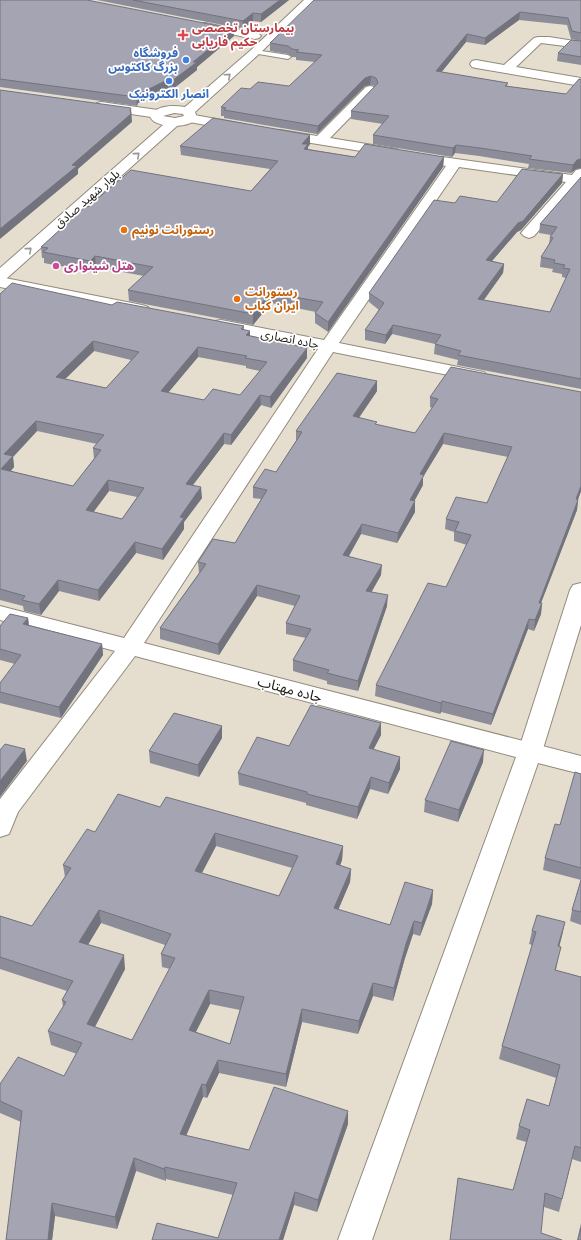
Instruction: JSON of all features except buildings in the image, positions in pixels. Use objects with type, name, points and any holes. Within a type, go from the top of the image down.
[{"type":"street","points":[[243,46],[294,0]]},
{"type":"street","points":[[189,115],[310,0]]},
{"type":"street","points":[[194,24],[254,36]]},
{"type":"street","points":[[507,69],[538,40],[549,40],[581,45]]},
{"type":"street","points":[[476,64],[581,82]]},
{"type":"street","name":"بلوار شهید صادق","points":[[0,276],[214,72]]},
{"type":"street","points":[[321,140],[370,90]]},
{"type":"street","points":[[87,104],[167,116],[189,115],[251,129]]},
{"type":"street","name":"بلوار شهید صادق","points":[[36,226],[167,116]]},
{"type":"street","points":[[267,131],[403,154]]},
{"type":"street","points":[[433,159],[455,163],[579,177]]},
{"type":"street","points":[[2,814],[130,648],[328,347],[455,163]]},
{"type":"street","points":[[528,233],[579,177]]},
{"type":"street","points":[[0,282],[156,313]]},
{"type":"street","name":"جاده انصاری","points":[[203,322],[497,380]]},
{"type":"street","points":[[355,1240],[530,752],[581,590]]},
{"type":"street","name":"جاده مهتاب","points":[[0,613],[581,765]]},
{"type":"lane","points":[[255,52],[288,57]]},
{"type":"place","name":"بیمارستان تخصصی حکیم فاریابی","points":[[183,35]]},
{"type":"place","name":"فروشگاه بزرگ کاکتوس","points":[[186,60]]},
{"type":"place","name":"انصار الکترونیک","points":[[169,81]]},
{"type":"place","name":"رستورانت نونیم","points":[[124,230]]},
{"type":"place","name":"هتل شینواری","points":[[56,266]]},
{"type":"place","name":"رستورانت ایران کباب","points":[[237,299]]}]
